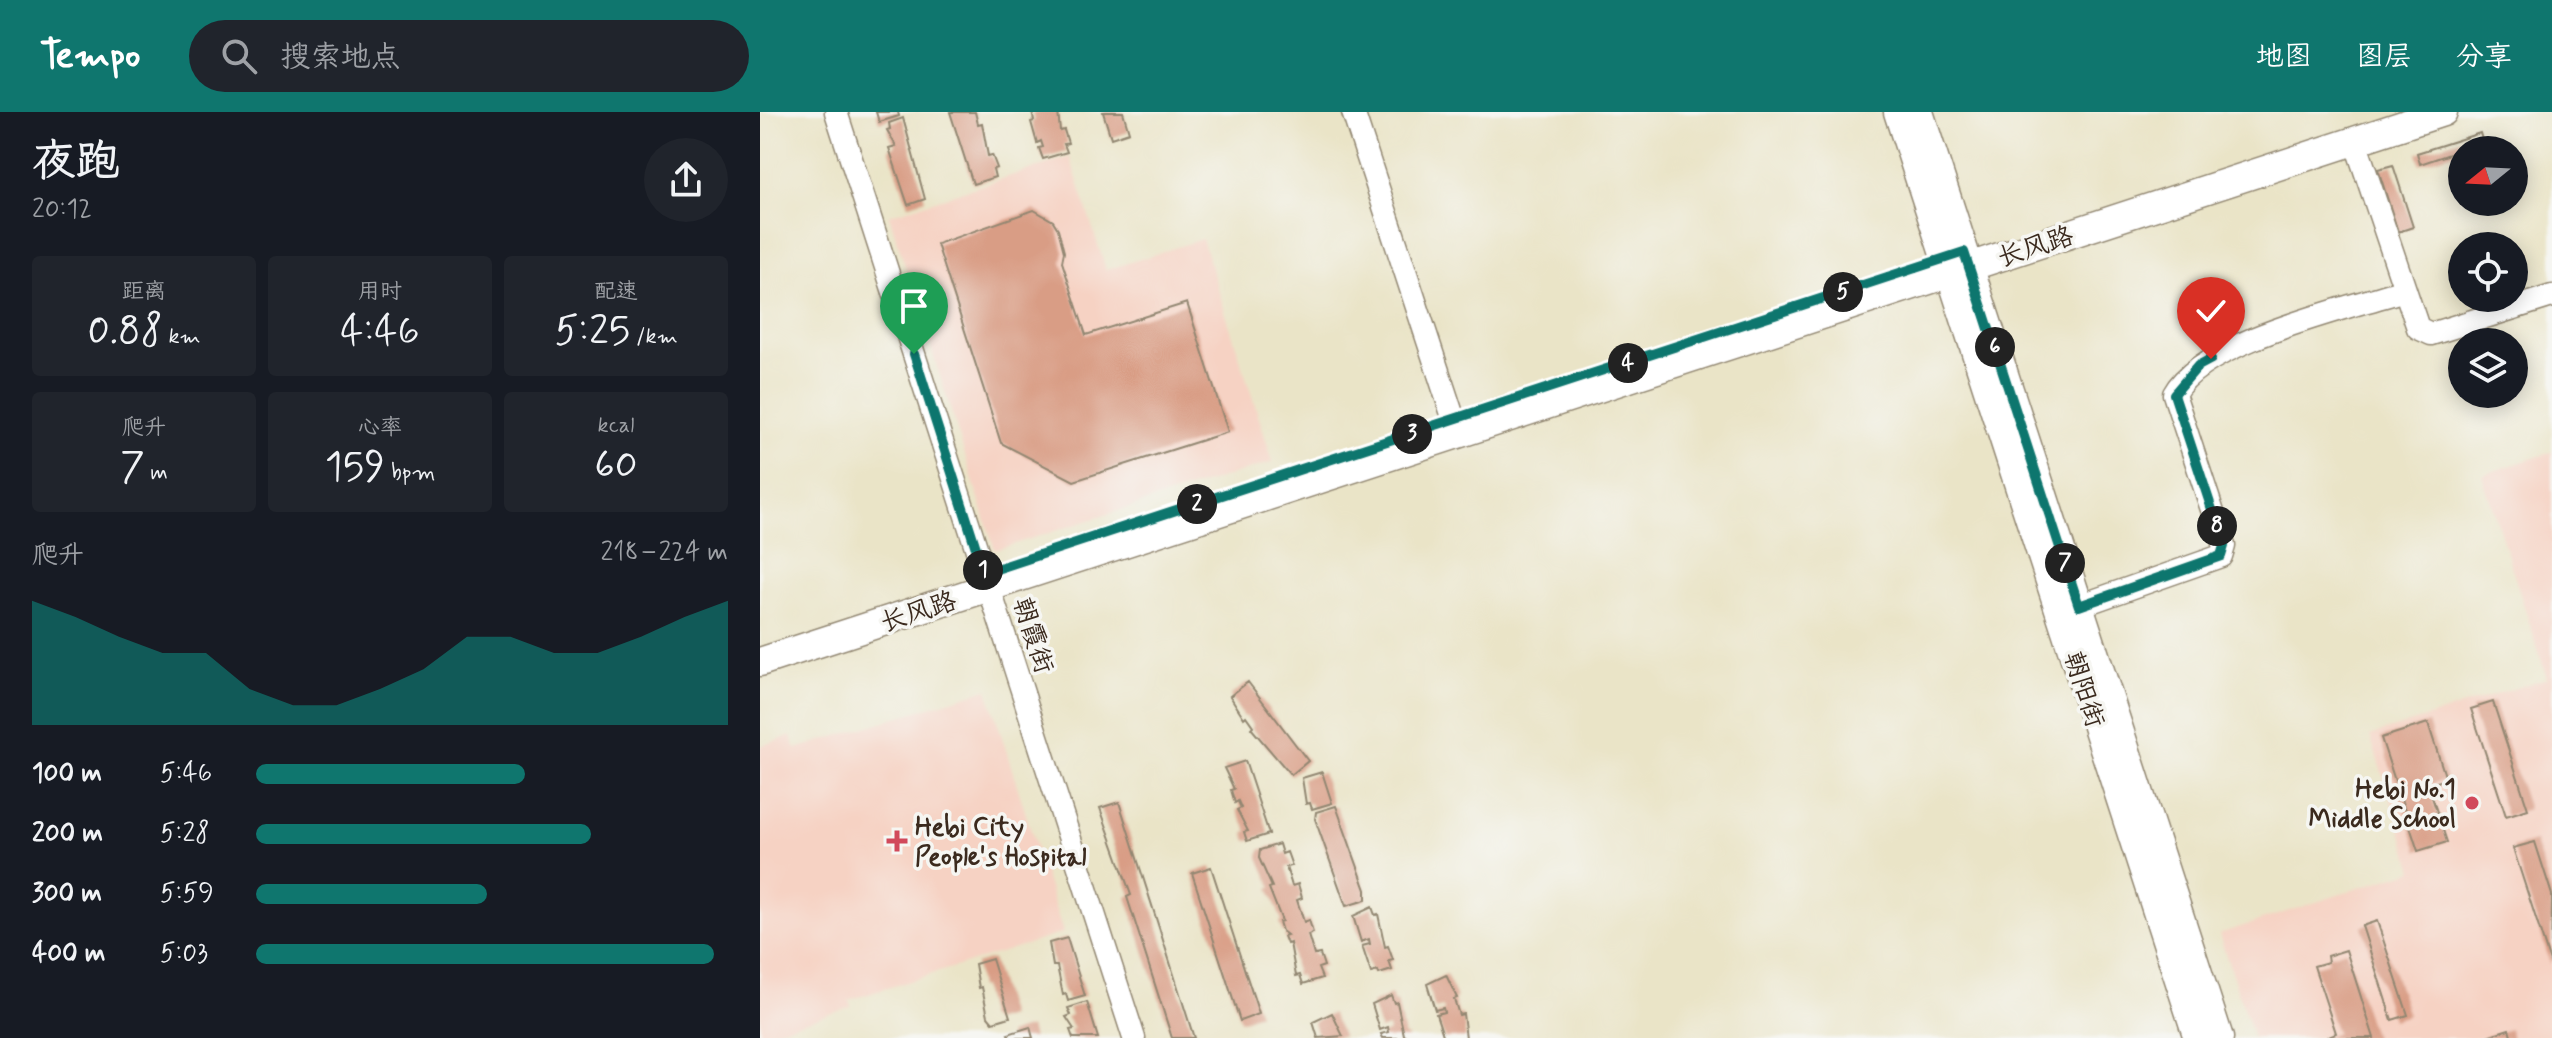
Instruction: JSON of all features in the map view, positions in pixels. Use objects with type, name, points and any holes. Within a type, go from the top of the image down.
[{"type":"main road","name":"朝阳街","points":[[1898,112],[1958,263],[2079,606],[2219,1038]]},
{"type":"main road","name":"朝阳街","points":[[1919,112],[1958,263],[2198,1038]]},
{"type":"main road","name":"长风路","points":[[760,645],[987,581],[1958,263],[2392,112]]},
{"type":"main road","name":"长风路","points":[[760,662],[1454,420],[2443,112]]},
{"type":"street","name":"朝霞街","points":[[836,112],[1134,1038]]},
{"type":"street","points":[[1353,112],[1454,420]]},
{"type":"street","points":[[2355,141],[2418,328],[2431,334],[2552,296]]},
{"type":"street","points":[[2079,606],[2221,556],[2224,546],[2174,394],[2198,366],[2238,344],[2404,290]]},
{"type":"shaded area","points":[[1070,157],[1106,270],[1202,239],[1273,462],[995,550],[889,215]]},
{"type":"shaded area","name":"Hebi No.1 Middle School","points":[[2552,452],[2552,1038],[2253,1038],[2219,934],[2414,870],[2370,736],[2547,678],[2482,475]]},
{"type":"shaded area","name":"Hebi City People's Hospital","points":[[987,689],[1063,933],[849,1000],[851,1006],[760,1035],[760,746],[791,736],[796,749]]},
{"type":"building","points":[[876,112],[898,112],[899,116],[879,122]]},
{"type":"building","points":[[950,112],[975,112],[978,124],[982,123],[988,156],[992,155],[997,168],[993,169],[995,177],[973,184]]},
{"type":"building","points":[[1032,112],[1058,112],[1060,131],[1064,130],[1068,143],[1064,144],[1067,152],[1043,159],[1039,148],[1043,147],[1041,141],[1037,143],[1031,122],[1034,121]]},
{"type":"building","points":[[1103,112],[1123,112],[1129,132],[1111,138]]},
{"type":"building","points":[[903,118],[925,199],[908,205],[889,148],[896,146],[887,130],[890,129],[889,123]]},
{"type":"building","points":[[2448,143],[2448,155],[2420,164],[2417,153]]},
{"type":"building","points":[[2393,165],[2413,227],[2398,232],[2378,169]]},
{"type":"building","points":[[1034,210],[1053,221],[1058,229],[1064,252],[1062,262],[1086,335],[1187,303],[1228,432],[1074,481],[1001,443],[937,244]]},
{"type":"building","points":[[1248,682],[1308,761],[1291,775],[1251,728],[1253,726],[1230,696]]},
{"type":"building","points":[[2493,702],[2528,809],[2506,816],[2471,709]]},
{"type":"building","points":[[2428,723],[2446,779],[2428,785],[2447,842],[2418,851],[2381,738]]},
{"type":"building","points":[[1245,761],[1269,834],[1247,841],[1244,832],[1248,831],[1237,810],[1241,808],[1238,801],[1235,803],[1231,790],[1234,789],[1224,768]]},
{"type":"building","points":[[1322,772],[1332,803],[1312,809],[1310,803],[1306,804],[1302,778]]},
{"type":"building","points":[[1119,802],[1194,1038],[1172,1038],[1127,897],[1131,895],[1100,808]]},
{"type":"building","points":[[1336,806],[1366,890],[1366,900],[1346,906],[1315,819],[1316,812]]},
{"type":"building","points":[[2535,842],[2552,895],[2551,965],[2513,848]]},
{"type":"building","points":[[1279,844],[1282,854],[1287,852],[1292,866],[1286,867],[1292,886],[1298,884],[1302,898],[1297,900],[1304,922],[1309,920],[1313,933],[1308,935],[1314,955],[1320,954],[1324,966],[1318,968],[1322,978],[1303,984],[1300,975],[1296,976],[1290,943],[1287,944],[1284,936],[1287,935],[1282,931],[1279,922],[1282,921],[1269,888],[1272,887],[1259,858],[1260,850]]},
{"type":"building","points":[[1211,867],[1259,1014],[1240,1021],[1192,873]]},
{"type":"building","points":[[1372,907],[1375,915],[1378,914],[1385,947],[1388,946],[1393,960],[1389,961],[1392,970],[1379,974],[1378,971],[1371,973],[1362,946],[1370,944],[1369,939],[1361,942],[1353,916]]},
{"type":"building","points":[[2377,921],[2408,1015],[2392,1020],[2362,926]]},
{"type":"building","points":[[1067,938],[1085,996],[1068,1001],[1066,994],[1063,995],[1057,966],[1053,966],[1049,943]]},
{"type":"building","points":[[2346,950],[2374,1038],[2324,1038],[2336,1033],[2314,966],[2328,962],[2327,956]]},
{"type":"building","points":[[992,959],[1010,1017],[993,1022],[988,1016],[982,987],[979,988],[975,964]]},
{"type":"building","points":[[1446,975],[1457,998],[1454,999],[1459,1015],[1463,1014],[1466,1038],[1444,1038],[1436,1014],[1444,1012],[1443,1008],[1435,1010],[1427,984]]},
{"type":"building","points":[[1391,995],[1394,1003],[1397,1002],[1404,1035],[1408,1038],[1383,1038],[1381,1034],[1389,1032],[1388,1027],[1380,1030],[1372,1004]]},
{"type":"building","points":[[1087,1002],[1098,1038],[1073,1038],[1070,1030],[1074,1029],[1066,1017],[1071,1015],[1068,1008]]},
{"type":"building","points":[[1332,1013],[1343,1036],[1318,1038],[1313,1022]]},
{"type":"building","points":[[1030,1027],[1033,1038],[1010,1038],[1008,1034]]},
{"type":"building","points":[[2509,1029],[2512,1038],[2484,1038],[2484,1037]]},
{"type":"place","name":"Hebi No.1 Middle School","points":[[2472,803]]},
{"type":"place","name":"Hebi City People's Hospital","points":[[897,841]]},
{"type":"route","points":[[914,354],[984,573],[1964,252],[2079,606],[2221,556],[2224,546],[2174,394],[2198,366],[2211,359]]}]
